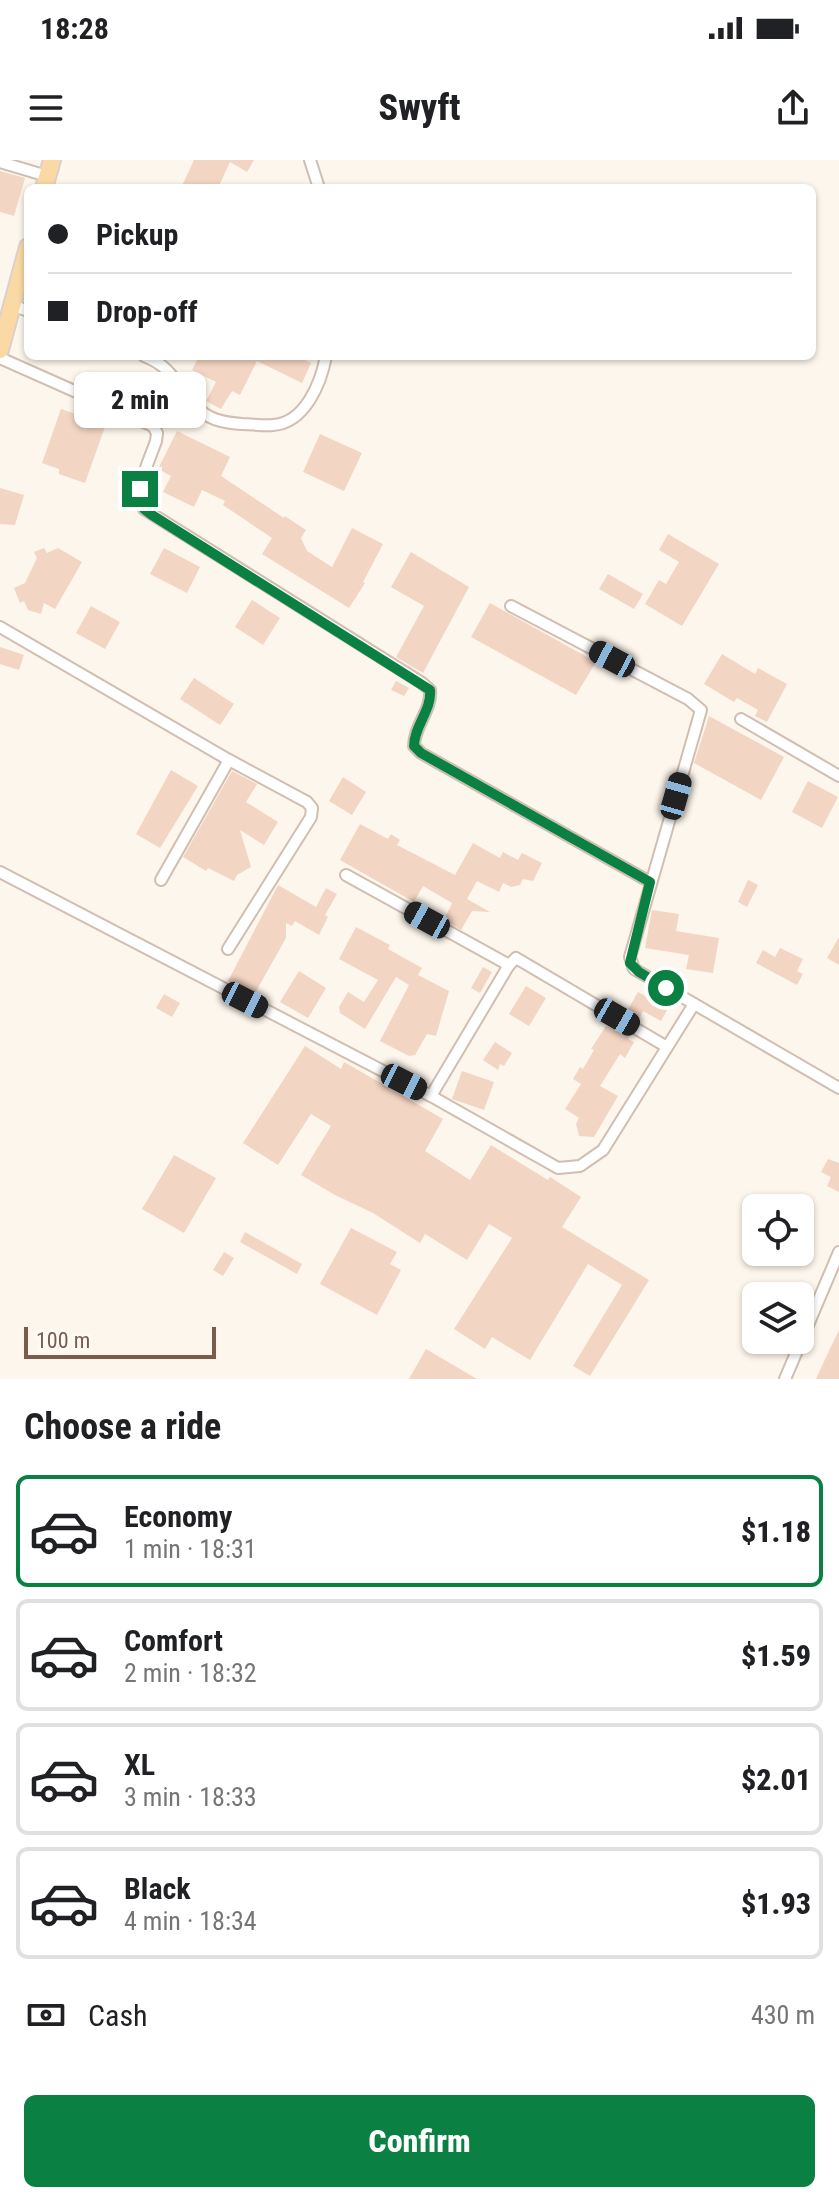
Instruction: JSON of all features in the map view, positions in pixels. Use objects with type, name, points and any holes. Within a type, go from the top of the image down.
[{"type":"main road","points":[[0,348],[20,308],[24,278]]},
{"type":"street","points":[[310,160],[318,184]]},
{"type":"street","points":[[0,162],[48,175]]},
{"type":"street","points":[[0,358],[153,426],[157,433],[156,441],[140,489],[144,509],[430,690],[431,699],[414,737],[414,746],[421,753],[650,882]]},
{"type":"street","points":[[151,360],[166,368],[202,413],[233,423],[274,425],[290,421],[303,409],[315,390],[325,360]]},
{"type":"street","points":[[511,606],[688,699],[701,710],[650,882],[630,963],[639,972],[839,1088]]},
{"type":"street","points":[[0,627],[307,802],[312,808],[311,817],[228,949]]},
{"type":"street","points":[[741,719],[839,776]]},
{"type":"street","points":[[161,880],[229,760]]},
{"type":"street","points":[[0,872],[431,1096],[558,1168],[570,1168],[591,1161],[603,1150],[694,1004]]},
{"type":"street","points":[[346,875],[509,965]]},
{"type":"street","points":[[431,1096],[516,958],[667,1047]]},
{"type":"street","points":[[785,1379],[839,1252]]},
{"type":"building","points":[[194,160],[254,160],[247,172],[230,162],[220,184],[183,184]]},
{"type":"building","points":[[0,171],[25,178],[14,216],[0,212]]},
{"type":"building","points":[[197,360],[305,360],[311,363],[302,383],[257,361],[240,395],[232,391],[221,409],[206,401],[216,382],[192,370]]},
{"type":"building","points":[[61,409],[106,424],[85,483],[59,474],[59,469],[42,463]]},
{"type":"building","points":[[177,431],[230,457],[221,476],[306,530],[301,538],[307,551],[332,567],[352,528],[383,544],[365,583],[349,608],[262,554],[272,538],[223,505],[225,501],[202,490],[194,507],[163,492],[171,476],[158,469]]},
{"type":"building","points":[[320,434],[362,453],[344,491],[303,472]]},
{"type":"building","points":[[0,488],[24,495],[15,525],[0,524]]},
{"type":"building","points":[[668,534],[719,564],[682,626],[645,604],[659,580],[666,584],[679,562],[659,550]]},
{"type":"building","points":[[44,548],[47,553],[58,548],[82,562],[55,609],[44,603],[41,614],[28,610],[24,601],[20,603],[14,588],[25,583],[37,558],[34,552]]},
{"type":"building","points":[[164,548],[200,567],[187,593],[150,574]]},
{"type":"building","points":[[411,552],[469,587],[423,673],[396,657],[424,606],[391,587]]},
{"type":"building","points":[[608,574],[643,594],[634,609],[599,589]]},
{"type":"building","points":[[252,600],[280,618],[263,645],[235,627]]},
{"type":"building","points":[[490,603],[596,662],[576,695],[471,637]]},
{"type":"building","points":[[91,606],[120,622],[105,649],[76,633]]},
{"type":"building","points":[[0,647],[24,655],[19,670],[0,664]]},
{"type":"building","points":[[722,654],[755,674],[758,668],[787,684],[767,722],[755,716],[758,710],[737,698],[734,702],[704,684]]},
{"type":"building","points":[[194,678],[234,704],[220,725],[180,699]]},
{"type":"building","points":[[396,681],[409,688],[404,696],[391,690]]},
{"type":"building","points":[[709,716],[784,757],[761,800],[694,763]]},
{"type":"building","points":[[171,770],[198,786],[160,848],[136,834]]},
{"type":"building","points":[[232,771],[257,784],[246,802],[278,822],[264,845],[240,830],[251,867],[237,875],[234,881],[208,868],[206,871],[183,857]]},
{"type":"building","points":[[343,777],[366,792],[352,815],[329,801]]},
{"type":"building","points":[[808,781],[838,797],[822,828],[792,812]]},
{"type":"building","points":[[360,824],[388,839],[391,834],[400,840],[397,845],[455,875],[473,843],[500,858],[503,852],[518,860],[522,853],[542,863],[533,881],[523,879],[520,885],[511,887],[503,883],[499,892],[477,881],[467,899],[490,912],[472,911],[461,930],[444,920],[452,903],[423,886],[414,902],[340,860]]},
{"type":"building","points":[[748,880],[758,885],[747,907],[738,902]]},
{"type":"building","points":[[278,885],[316,907],[326,888],[337,894],[325,915],[328,917],[319,935],[295,921],[292,926],[286,923],[286,938],[254,995],[228,981]]},
{"type":"building","points":[[652,910],[679,914],[676,931],[719,938],[713,973],[686,969],[689,955],[645,948]]},
{"type":"building","points":[[356,927],[390,945],[388,949],[422,968],[418,975],[449,991],[436,1036],[427,1034],[415,1055],[409,1056],[380,1041],[409,985],[396,977],[365,1029],[340,1013],[339,1007],[348,992],[364,1002],[378,980],[339,959]]},
{"type":"building","points":[[839,937],[839,965],[827,958]]},
{"type":"building","points":[[780,948],[803,959],[797,971],[803,974],[797,985],[756,963],[763,950],[775,957]]},
{"type":"building","points":[[483,967],[492,972],[480,993],[471,988]]},
{"type":"building","points":[[299,971],[326,988],[308,1018],[280,1002]]},
{"type":"building","points":[[526,986],[546,998],[529,1026],[509,1014]]},
{"type":"building","points":[[638,992],[668,1008],[661,1021],[643,1011],[638,1021],[626,1013]]},
{"type":"building","points":[[164,994],[180,1003],[172,1017],[156,1008]]},
{"type":"building","points":[[606,1026],[616,1031],[618,1027],[630,1034],[628,1039],[634,1042],[625,1058],[620,1054],[600,1086],[618,1096],[594,1137],[579,1136],[576,1124],[579,1118],[565,1109],[581,1084],[573,1079],[580,1067],[583,1069]]},
{"type":"building","points":[[495,1042],[512,1053],[498,1070],[483,1060]]},
{"type":"building","points":[[305,1046],[341,1069],[344,1062],[443,1119],[425,1151],[470,1180],[491,1145],[581,1197],[562,1227],[649,1280],[590,1376],[573,1366],[622,1285],[588,1264],[530,1360],[492,1337],[485,1349],[454,1329],[512,1238],[489,1224],[467,1260],[425,1234],[420,1243],[373,1213],[301,1175],[331,1126],[311,1114],[278,1165],[243,1143]]},
{"type":"building","points":[[462,1071],[494,1082],[484,1110],[452,1099]]},
{"type":"building","points":[[174,1155],[216,1178],[184,1233],[142,1209]]},
{"type":"building","points":[[828,1159],[839,1163],[839,1192],[827,1186],[831,1177],[821,1172]]},
{"type":"building","points":[[351,1228],[397,1252],[390,1264],[401,1270],[377,1315],[320,1284]]},
{"type":"building","points":[[245,1232],[302,1264],[297,1274],[240,1242]]},
{"type":"building","points":[[224,1252],[234,1258],[223,1276],[213,1270]]},
{"type":"building","points":[[839,1330],[839,1379],[816,1379],[826,1357]]},
{"type":"building","points":[[426,1349],[477,1379],[409,1379]]},
{"type":"route","points":[[140,489],[140,501],[152,515],[430,690],[431,699],[414,737],[414,746],[421,753],[650,882],[630,963],[634,969],[666,988]]}]
